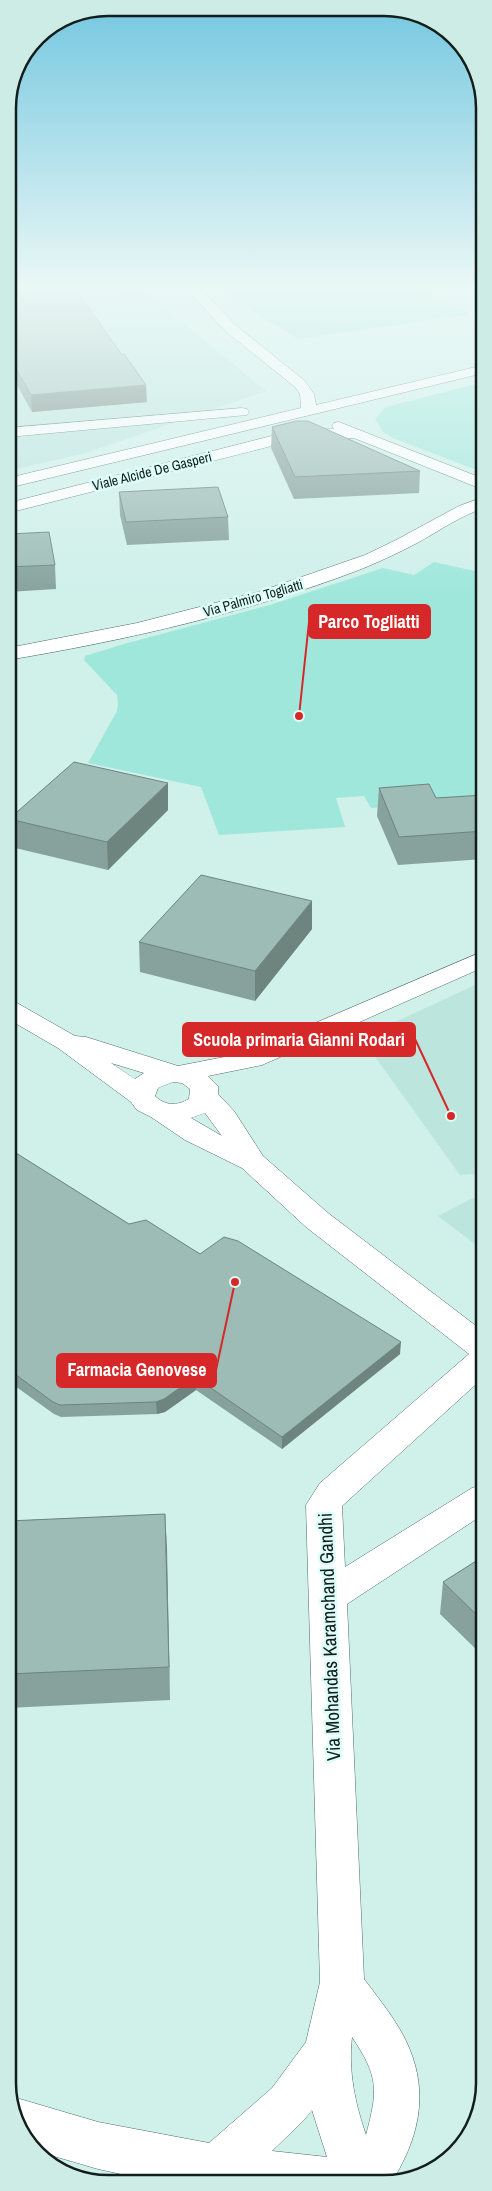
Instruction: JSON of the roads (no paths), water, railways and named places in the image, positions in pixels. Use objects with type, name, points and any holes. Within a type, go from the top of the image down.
[{"type":"street","points":[[305,391],[309,410]]},
{"type":"street","points":[[351,391],[380,394]]},
{"type":"street","name":"Viale Alcide De Gasperi","points":[[16,480],[391,391]]},
{"type":"street","points":[[359,425],[374,397],[380,394]]},
{"type":"street","points":[[16,432],[228,413],[309,410],[319,418],[359,425],[476,481]]},
{"type":"street","points":[[114,423],[132,427],[146,437],[147,449]]},
{"type":"street","name":"Viale Alcide De Gasperi","points":[[16,506],[295,435],[359,425]]},
{"type":"street","name":"Via Palmiro Togliatti","points":[[16,652],[132,630],[236,604],[299,585],[378,556],[467,507],[476,504]]},
{"type":"street","points":[[253,1058],[229,1080],[205,1094],[193,1108],[183,1112],[151,1103],[142,1089],[153,1078],[253,1058],[476,961]]},
{"type":"street","points":[[16,1013],[67,1042],[85,1057],[195,1134],[252,1162],[317,1220],[476,1343]]},
{"type":"street","points":[[67,1042],[99,1049],[199,1080],[204,1086],[205,1094],[224,1117],[252,1162]]},
{"type":"street","name":"Via Mohandas Karamchand Gandhi","points":[[360,2175],[343,2137],[328,2086],[330,2027],[342,1985],[331,1750],[324,1505],[332,1492],[476,1366]]},
{"type":"street","points":[[328,1596],[476,1502]]},
{"type":"street","name":"Via Mohandas Karamchand Gandhi","points":[[342,1985],[384,2045],[395,2073],[398,2102],[387,2146],[368,2175]]},
{"type":"street","points":[[215,2168],[255,2135],[288,2104],[328,2050]]},
{"type":"street","points":[[27,2124],[57,2136],[166,2161],[260,2175]]},
{"type":"place","name":"Parco Togliatti","points":[[299,716]]},
{"type":"place","name":"Scuola primaria Gianni Rodari","points":[[451,1116]]},
{"type":"place","name":"Farmacia Genovese","points":[[235,1282]]}]
